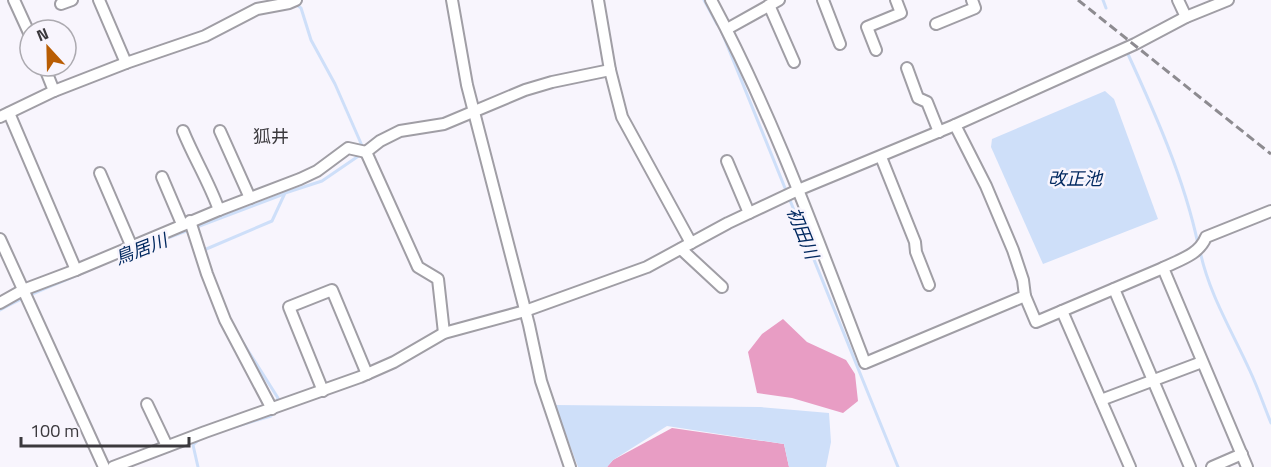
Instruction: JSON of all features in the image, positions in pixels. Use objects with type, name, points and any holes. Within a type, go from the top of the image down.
[{"type":"street","points":[[14,0],[22,18]]},
{"type":"street","points":[[99,0],[126,63]]},
{"type":"street","points":[[452,0],[462,64],[473,112],[546,399],[570,467]]},
{"type":"street","points":[[598,0],[621,117],[691,243]]},
{"type":"street","points":[[711,0],[727,29],[798,190],[866,363],[1025,296]]},
{"type":"street","points":[[824,0],[840,44]]},
{"type":"street","points":[[876,50],[867,27],[901,14],[896,0]]},
{"type":"street","points":[[936,24],[975,8],[972,0]]},
{"type":"street","points":[[1179,0],[1186,17]]},
{"type":"street","points":[[113,467],[367,374],[394,362],[444,333],[525,311],[625,276],[784,196],[955,125],[1135,44],[1186,17],[1228,0]]},
{"type":"street","points":[[76,270],[5,115],[54,91],[205,36],[257,9],[292,2]]},
{"type":"street","points":[[727,29],[774,3],[794,62]]},
{"type":"street","points":[[907,68],[918,98],[927,102],[939,132]]},
{"type":"street","points":[[366,152],[380,141],[400,131],[437,126],[525,90],[610,70]]},
{"type":"street","points":[[49,78],[54,91]]},
{"type":"street","points":[[955,125],[986,186],[1013,250],[1023,280],[1025,296],[1036,322],[1191,255],[1203,246],[1206,237],[1271,211]]},
{"type":"street","points":[[183,130],[219,210]]},
{"type":"street","points":[[220,130],[250,198]]},
{"type":"street","points":[[1,301],[24,294],[131,245],[317,171],[348,148],[366,152]]},
{"type":"street","points":[[366,152],[418,267],[438,279],[444,333]]},
{"type":"street","points":[[881,157],[915,242],[916,252],[929,285]]},
{"type":"street","points":[[727,161],[749,213]]},
{"type":"street","points":[[100,173],[131,245]]},
{"type":"street","points":[[162,177],[186,223],[194,233],[225,320],[275,408]]},
{"type":"street","points":[[0,239],[104,467]]},
{"type":"street","points":[[681,249],[722,287]]},
{"type":"street","points":[[1163,268],[1247,467]]},
{"type":"street","points":[[1114,289],[1190,467]]},
{"type":"street","points":[[323,391],[289,308],[332,290],[367,374]]},
{"type":"street","points":[[1062,311],[1130,467]]},
{"type":"street","points":[[1101,400],[1202,362]]},
{"type":"street","points":[[147,404],[167,446]]},
{"type":"street","points":[[1212,467],[1242,454]]},
{"type":"shaded area","points":[[783,319],[807,342],[846,360],[855,374],[858,401],[843,413],[792,398],[757,393],[748,352],[762,334]]},
{"type":"shaded area","points":[[672,428],[784,444],[789,467],[607,467],[613,460]]},
{"type":"water","name":"改正池","points":[[1105,91],[1114,99],[1158,219],[1043,264],[991,147],[992,139]]},
{"type":"water","points":[[555,405],[760,407],[829,413],[831,442],[826,467],[789,467],[784,444],[667,426],[613,460],[607,467],[578,467]]},
{"type":"waterway","name":"初田川","points":[[704,0],[717,24]]},
{"type":"waterway","points":[[1103,0],[1106,8]]},
{"type":"waterway","name":"鳥居川","points":[[294,3],[301,8],[311,40],[335,84],[363,148]]},
{"type":"waterway","name":"初田川","points":[[721,30],[898,467]]},
{"type":"waterway","points":[[1127,52],[1177,170],[1198,244]]},
{"type":"waterway","points":[[205,252],[204,250],[272,221],[285,193],[322,181],[360,155]]},
{"type":"waterway","name":"鳥居川","points":[[136,250],[284,194]]},
{"type":"waterway","points":[[1200,251],[1215,297],[1253,377],[1271,423]]},
{"type":"waterway","name":"鳥居川","points":[[0,310],[36,292],[99,266]]},
{"type":"waterway","points":[[240,338],[278,398],[275,405]]},
{"type":"waterway","points":[[234,427],[271,416],[273,411]]},
{"type":"waterway","points":[[198,467],[193,445],[202,437]]},
{"type":"railway","points":[[1078,0],[1271,154]]},
{"type":"district","name":"狐井","points":[[271,136]]}]
